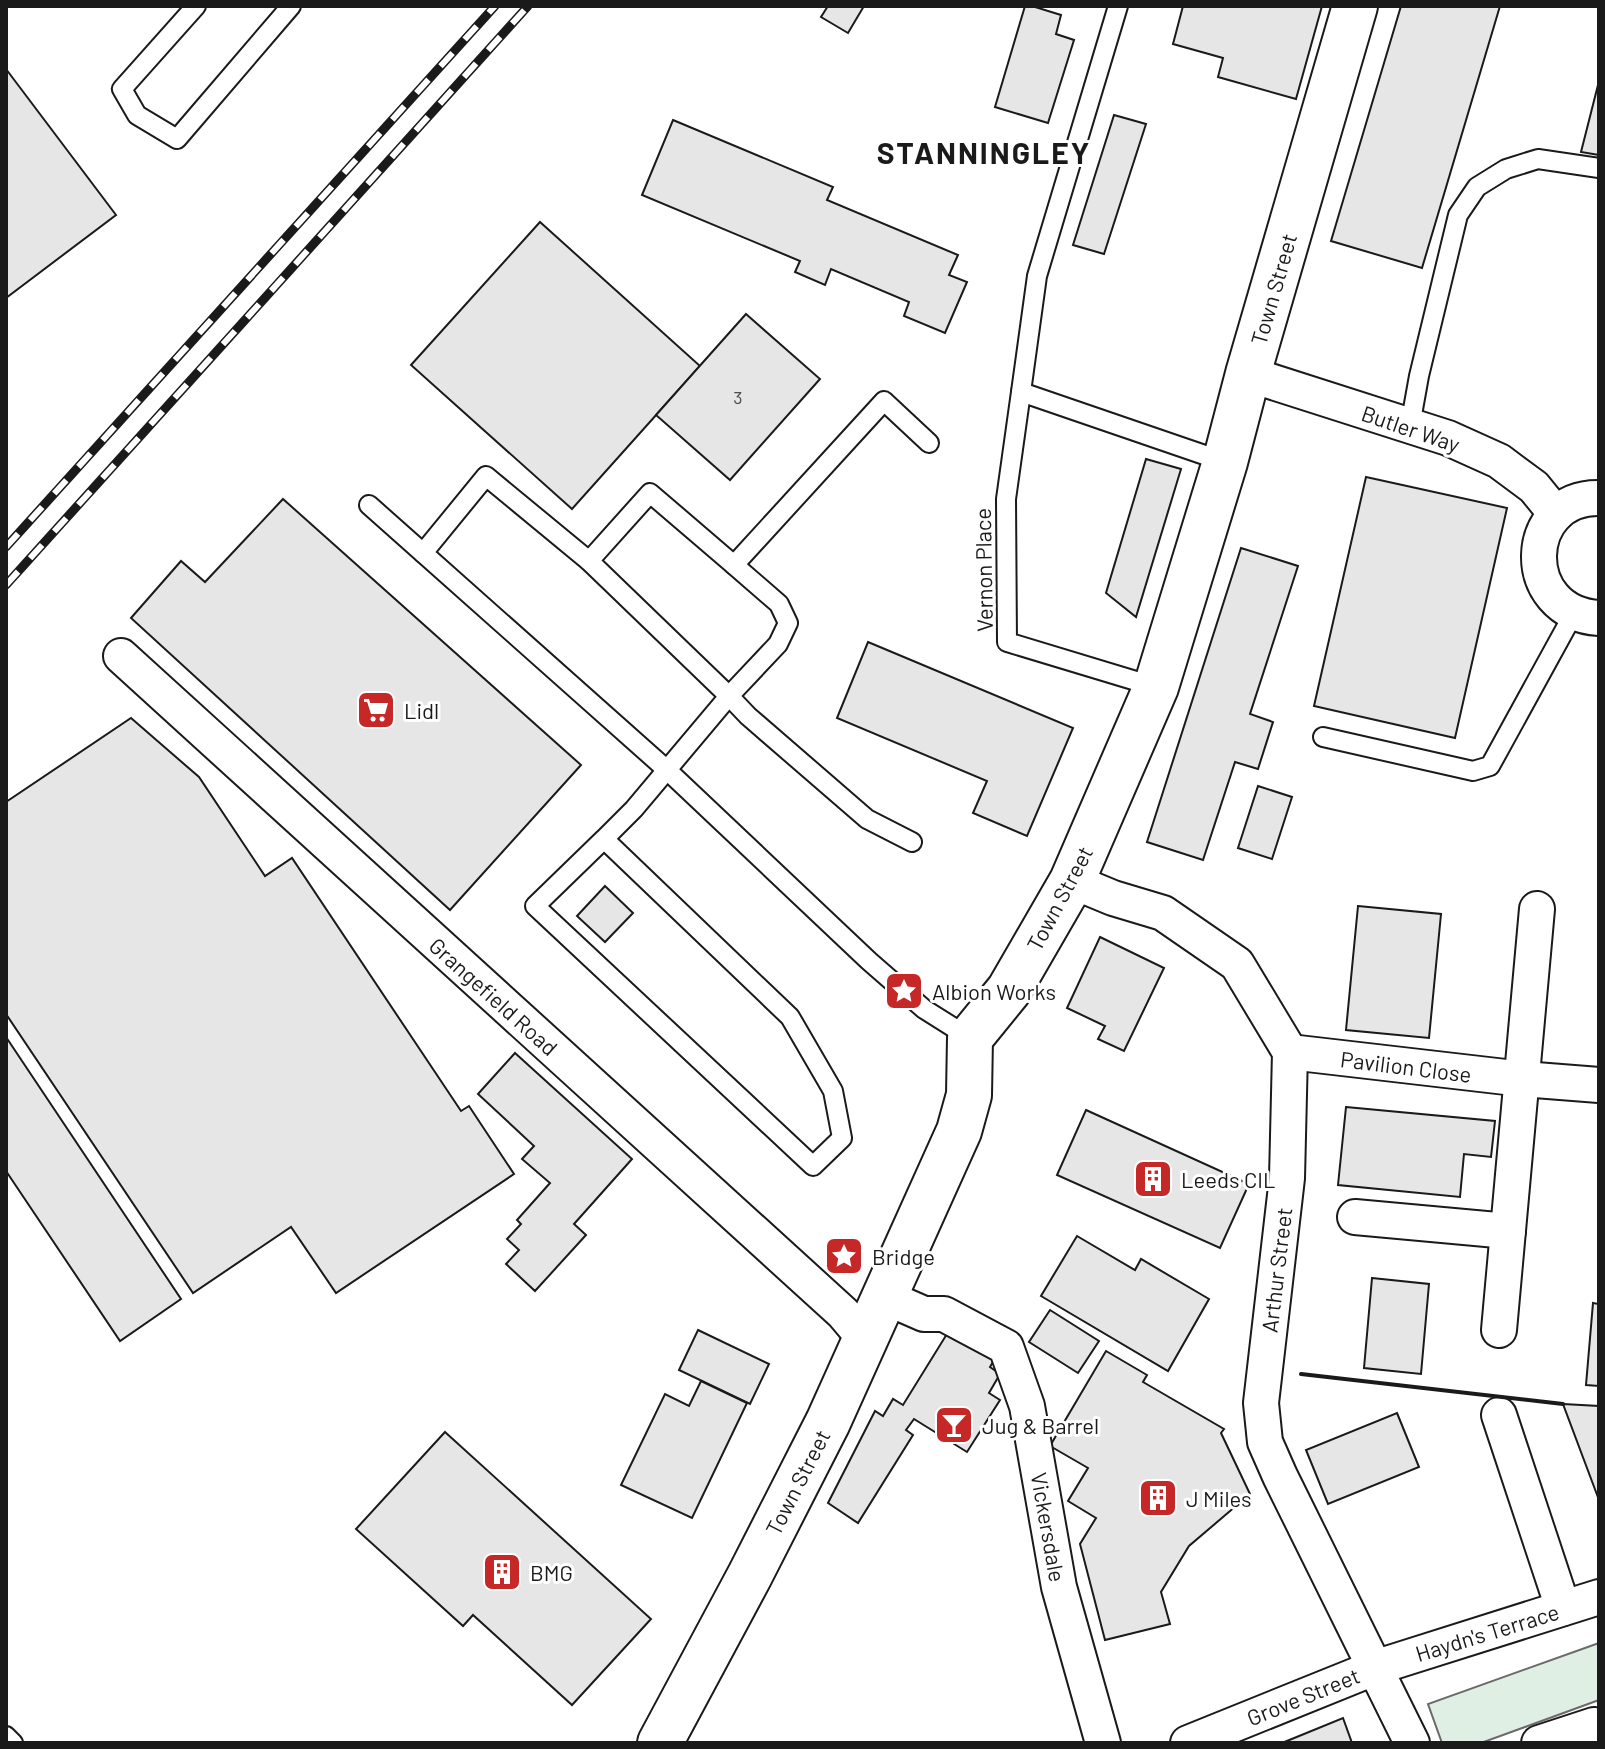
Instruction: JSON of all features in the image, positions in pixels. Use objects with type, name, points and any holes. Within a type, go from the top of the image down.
[{"type":"main road","name":"Town Street","points":[[660,1743],[828,1422],[959,1131],[969,1095],[970,1038],[1009,990],[1072,881],[1156,687],[1225,462],[1355,6]]},
{"type":"street","name":"Butler Way","points":[[1248,374],[1448,438],[1499,461],[1534,487],[1556,514]]},
{"type":"street","points":[[1586,616],[1558,603],[1545,587],[1538,568],[1538,549],[1544,530],[1556,514],[1574,502],[1599,498]]},
{"type":"street","name":"Grangefield Road","points":[[121,656],[843,1313],[865,1339]]},
{"type":"street","points":[[1072,881],[1113,898],[1163,913],[1237,964],[1290,1052]]},
{"type":"street","points":[[1499,1330],[1537,909]]},
{"type":"street","name":"Pavilion Close","points":[[1290,1052],[1599,1085]]},
{"type":"street","name":"Arthur Street","points":[[1290,1052],[1287,1178],[1261,1403],[1265,1442],[1412,1743]]},
{"type":"street","points":[[1355,1217],[1508,1231]]},
{"type":"street","name":"Vickersdale","points":[[885,1297],[924,1314],[944,1314],[1006,1347],[1027,1406],[1059,1587],[1103,1743]]},
{"type":"street","points":[[1499,1415],[1563,1608]]},
{"type":"street","name":"Haydn's Terrace","points":[[1374,1668],[1599,1597]]},
{"type":"street","name":"Grove Street","points":[[1188,1743],[1374,1668]]},
{"type":"street","points":[[1539,1743],[1594,1725]]},
{"type":"lane","points":[[196,6],[122,89],[137,115],[177,139],[291,6]]},
{"type":"lane","name":"Vernon Place","points":[[1118,6],[1037,276],[1006,499],[1007,642],[1156,687]]},
{"type":"lane","points":[[1410,426],[1458,215],[1477,187],[1506,169],[1538,159],[1599,168]]},
{"type":"lane","points":[[1021,392],[1225,462]]},
{"type":"lane","points":[[734,565],[884,401],[929,443]]},
{"type":"lane","points":[[423,553],[486,476],[589,561],[748,716],[867,819],[912,842]]},
{"type":"lane","points":[[589,561],[650,493],[779,604],[788,623],[778,644],[729,696],[634,809],[535,906],[813,1166],[842,1138],[833,1091],[790,1017],[604,839]]},
{"type":"lane","points":[[369,505],[667,770],[881,971],[924,1009],[970,1038]]},
{"type":"lane","points":[[1323,737],[1473,771],[1490,766],[1586,616]]},
{"type":"lane","points":[[6,1736],[13,1743]]},
{"type":"green space","points":[[1599,1643],[1599,1700],[1481,1743],[1442,1743],[1428,1704]]},
{"type":"building","points":[[828,6],[864,6],[848,33],[821,17]]},
{"type":"building","points":[[1025,6],[1061,15],[1056,34],[1074,40],[1048,123],[995,107]]},
{"type":"building","points":[[1183,6],[1322,6],[1296,99],[1218,77],[1223,58],[1173,44]]},
{"type":"building","points":[[1401,6],[1500,6],[1422,268],[1331,241]]},
{"type":"building","points":[[6,69],[116,215],[6,298]]},
{"type":"building","points":[[1599,81],[1599,155],[1581,152]]},
{"type":"building","points":[[1114,115],[1146,124],[1104,254],[1073,245]]},
{"type":"building","points":[[673,120],[833,187],[827,200],[958,255],[949,275],[967,282],[945,333],[904,316],[909,302],[831,269],[825,285],[795,272],[800,261],[642,195]]},
{"type":"building","points":[[540,222],[700,366],[572,509],[411,365]]},
{"type":"building","points":[[746,314],[820,379],[730,480],[656,415]]},
{"type":"building","points":[[1146,459],[1181,469],[1136,617],[1106,593]]},
{"type":"building","points":[[1366,477],[1507,508],[1455,738],[1314,706]]},
{"type":"building","name":"Lidl","points":[[283,499],[581,765],[450,910],[131,618],[181,561],[205,582]]},
{"type":"building","points":[[1241,548],[1298,566],[1250,714],[1273,722],[1258,769],[1235,762],[1203,860],[1147,842]]},
{"type":"building","points":[[868,642],[1073,728],[1027,836],[973,813],[987,781],[837,718]]},
{"type":"building","points":[[131,718],[199,777],[265,876],[292,858],[461,1111],[469,1106],[514,1174],[336,1293],[291,1227],[193,1293],[6,1014],[6,802]]},
{"type":"building","points":[[1258,786],[1292,797],[1272,859],[1238,848]]},
{"type":"building","points":[[605,886],[633,913],[605,942],[577,916]]},
{"type":"building","points":[[1358,906],[1441,914],[1429,1038],[1346,1030]]},
{"type":"building","points":[[1100,937],[1164,968],[1124,1051],[1098,1039],[1105,1026],[1067,1008]]},
{"type":"building","points":[[6,1037],[181,1299],[120,1341],[6,1171]]},
{"type":"building","points":[[515,1053],[632,1159],[574,1224],[586,1235],[535,1291],[506,1264],[519,1250],[507,1239],[521,1224],[517,1220],[550,1183],[522,1159],[534,1146],[478,1094]]},
{"type":"building","points":[[1346,1107],[1495,1121],[1491,1157],[1464,1154],[1460,1197],[1338,1185]]},
{"type":"building","name":"Leeds CIL","points":[[1086,1110],[1249,1184],[1220,1248],[1057,1175]]},
{"type":"building","points":[[1077,1236],[1135,1270],[1141,1259],[1209,1299],[1168,1371],[1041,1296]]},
{"type":"building","points":[[1372,1278],[1429,1284],[1421,1374],[1364,1368]]},
{"type":"building","points":[[1593,1303],[1599,1304],[1599,1386],[1586,1385]]},
{"type":"building","points":[[1050,1310],[1099,1341],[1078,1373],[1029,1342]]},
{"type":"building","name":"Jug & Barrel","points":[[950,1329],[996,1357],[990,1367],[1000,1374],[989,1393],[1000,1400],[967,1452],[914,1419],[906,1430],[913,1435],[858,1523],[828,1503],[875,1411],[883,1416],[893,1399],[903,1405]]},
{"type":"building","points":[[698,1330],[769,1364],[750,1404],[679,1370]]},
{"type":"building","name":"J Miles","points":[[1106,1351],[1147,1375],[1143,1382],[1224,1429],[1221,1433],[1250,1494],[1189,1546],[1161,1592],[1170,1624],[1105,1640],[1080,1544],[1096,1518],[1068,1501],[1088,1468],[1050,1446]]},
{"type":"building","points":[[701,1381],[747,1403],[692,1518],[621,1485],[665,1394],[689,1406]]},
{"type":"building","points":[[1563,1404],[1599,1406],[1599,1500]]},
{"type":"building","points":[[1397,1413],[1419,1467],[1328,1504],[1306,1450]]},
{"type":"building","name":"BMG","points":[[445,1432],[651,1619],[572,1705],[473,1615],[463,1626],[356,1529]]},
{"type":"building","points":[[1343,1718],[1352,1743],[1282,1743]]},
{"type":"railway","points":[[6,547],[495,6]]},
{"type":"railway","points":[[6,585],[528,6]]},
{"type":"wall","points":[[1301,1374],[1563,1404]]},
{"type":"place","name":"Lidl","points":[[376,710]]},
{"type":"place","name":"Albion Works","points":[[904,991]]},
{"type":"place","name":"Leeds CIL","points":[[1153,1179]]},
{"type":"place","name":"Bridge","points":[[844,1256]]},
{"type":"place","name":"Jug & Barrel","points":[[954,1425]]},
{"type":"place","name":"J Miles","points":[[1158,1498]]},
{"type":"place","name":"BMG","points":[[502,1572]]},
{"type":"district","name":"STANNINGLEY","points":[[984,152]]}]
